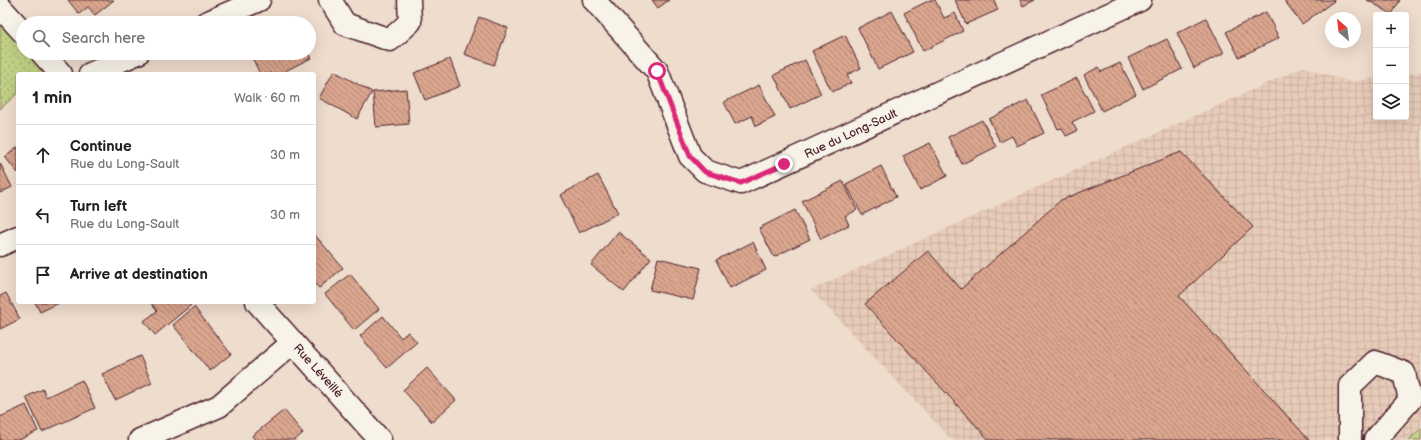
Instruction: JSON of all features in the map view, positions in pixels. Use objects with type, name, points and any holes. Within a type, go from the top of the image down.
[{"type":"street","points":[[222,16],[259,0]]},
{"type":"street","points":[[330,0],[345,24],[390,40],[410,22],[410,0]]},
{"type":"street","name":"Rue du Long-Sault","points":[[594,0],[657,71],[690,156],[705,172],[741,183],[1140,0]]},
{"type":"street","points":[[0,7],[16,24]]},
{"type":"street","points":[[48,60],[59,72]]},
{"type":"street","points":[[95,72],[122,60]]},
{"type":"street","points":[[0,245],[16,238]]},
{"type":"street","name":"Rue Léveillé","points":[[259,304],[380,440]]},
{"type":"street","points":[[140,440],[219,406],[292,342]]},
{"type":"street","points":[[1350,440],[1350,386],[1376,362],[1404,374],[1410,400],[1375,440]]},
{"type":"shaded area","points":[[1303,67],[1351,82],[1373,78],[1373,120],[1409,120],[1409,74],[1421,72],[1421,428],[1409,440],[952,440],[811,290]]},
{"type":"green space","points":[[0,7],[16,24],[16,60],[48,60],[52,64],[42,72],[16,72],[16,95],[0,109]]},
{"type":"green space","points":[[1421,428],[1421,440],[1409,440]]},
{"type":"building","points":[[68,0],[114,0],[95,15],[88,7],[79,14]]},
{"type":"building","points":[[652,0],[669,0],[658,8]]},
{"type":"building","points":[[930,0],[935,0],[944,18],[955,13],[963,31],[923,51],[904,13]]},
{"type":"building","points":[[955,0],[994,0],[998,10],[966,24]]},
{"type":"building","points":[[1020,0],[1035,0],[1023,6]]},
{"type":"building","points":[[1284,0],[1334,0],[1334,1],[1302,24]]},
{"type":"building","points":[[1367,0],[1400,0],[1393,12],[1388,12]]},
{"type":"building","points":[[892,11],[913,52],[878,69],[858,28]]},
{"type":"building","points":[[1266,12],[1279,38],[1239,57],[1226,32]]},
{"type":"building","points":[[479,17],[508,28],[494,65],[464,54]]},
{"type":"building","points":[[1206,18],[1224,53],[1194,68],[1177,33]]},
{"type":"building","points":[[845,35],[861,68],[847,75],[851,83],[832,92],[812,51]]},
{"type":"building","points":[[1167,39],[1182,69],[1143,89],[1128,58]]},
{"type":"building","points":[[450,59],[460,86],[425,100],[414,73]]},
{"type":"building","points":[[253,60],[307,60],[283,72],[259,72]]},
{"type":"building","points":[[805,60],[821,94],[790,109],[774,75]]},
{"type":"building","points":[[1120,63],[1136,94],[1102,111],[1084,75],[1099,67],[1101,72]]},
{"type":"building","points":[[334,71],[372,92],[357,119],[319,98]]},
{"type":"building","points":[[1077,78],[1094,111],[1072,122],[1077,131],[1066,136],[1062,128],[1058,129],[1041,95]]},
{"type":"building","points":[[759,85],[775,117],[756,126],[752,116],[735,124],[724,102]]},
{"type":"building","points":[[406,89],[409,124],[376,127],[373,92]]},
{"type":"building","points":[[1028,100],[1044,133],[1017,146],[1012,136],[1000,142],[989,119]]},
{"type":"building","points":[[982,120],[996,147],[962,164],[948,137]]},
{"type":"building","points":[[930,143],[947,176],[920,190],[903,156]]},
{"type":"building","points":[[16,149],[16,171],[5,157]]},
{"type":"building","points":[[1181,152],[1253,227],[1179,296],[1309,440],[989,440],[865,304],[928,251],[961,289],[1061,200]]},
{"type":"building","points":[[0,163],[12,187],[0,193]]},
{"type":"building","points":[[881,166],[896,197],[862,215],[846,184]]},
{"type":"building","points":[[598,175],[618,213],[579,233],[560,195]]},
{"type":"building","points":[[843,181],[857,210],[845,216],[849,225],[821,239],[802,201]]},
{"type":"building","points":[[795,210],[810,239],[774,257],[759,228]]},
{"type":"building","points":[[618,232],[651,258],[624,292],[591,265]]},
{"type":"building","points":[[316,236],[343,268],[319,288],[316,285]]},
{"type":"building","points":[[753,242],[766,270],[730,288],[716,260]]},
{"type":"building","points":[[658,258],[701,268],[693,300],[650,290]]},
{"type":"building","points":[[350,274],[379,309],[354,330],[325,294]]},
{"type":"building","points":[[6,293],[20,319],[0,329],[0,296]]},
{"type":"building","points":[[36,304],[57,304],[40,312]]},
{"type":"building","points":[[152,304],[191,305],[155,335],[144,321],[157,311]]},
{"type":"building","points":[[194,307],[231,354],[210,371],[173,325]]},
{"type":"building","points":[[383,316],[401,338],[408,332],[417,342],[387,368],[360,336]]},
{"type":"building","points":[[140,356],[152,383],[115,400],[102,374]]},
{"type":"building","points":[[427,368],[456,400],[432,422],[403,390]]},
{"type":"building","points":[[82,380],[95,408],[42,432],[26,397],[43,389],[46,397]]},
{"type":"building","points":[[26,405],[38,431],[19,440],[0,440],[0,417]]},
{"type":"building","points":[[284,410],[303,433],[295,440],[255,440],[252,436]]},
{"type":"route","points":[[657,71],[690,156],[705,172],[741,183],[784,164]]}]
